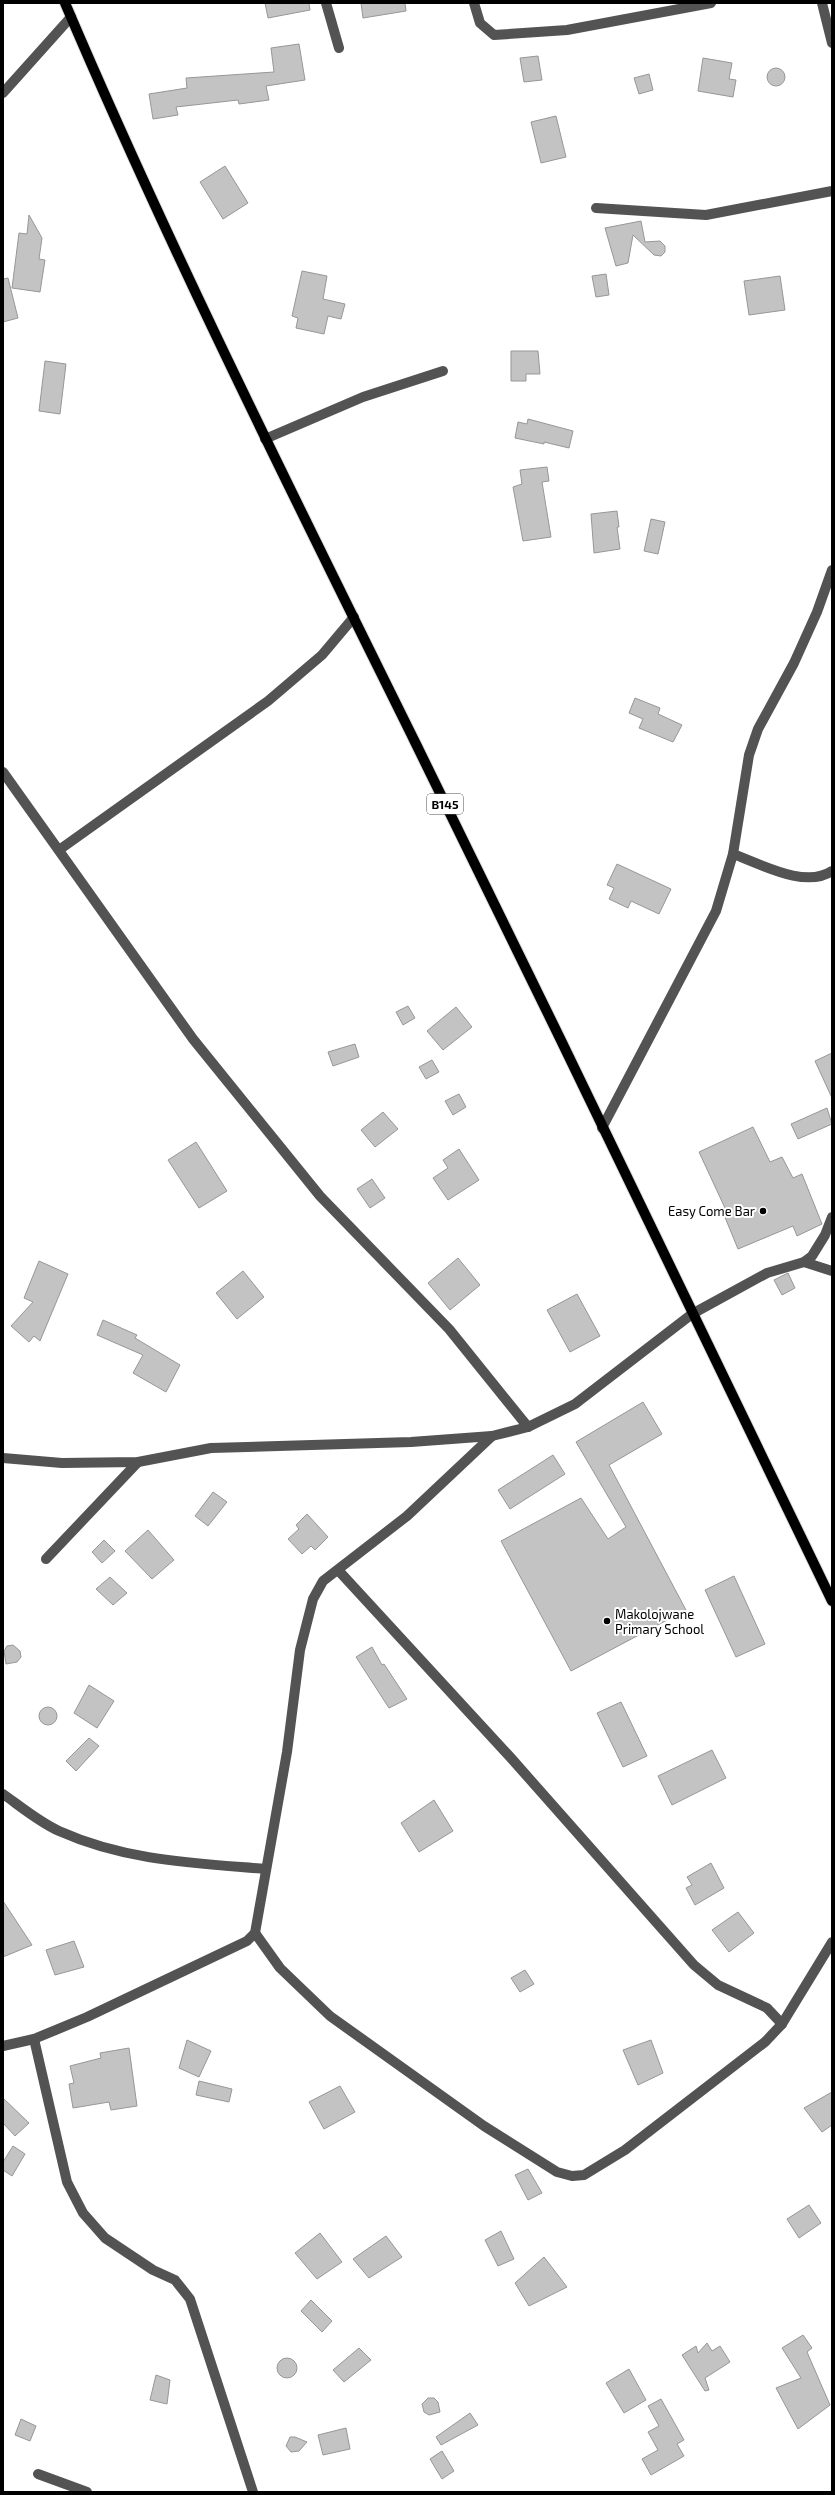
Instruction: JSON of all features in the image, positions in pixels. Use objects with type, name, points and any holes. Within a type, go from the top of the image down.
[{"type":"main road","name":"B145","points":[[65,3],[96,77],[265,439],[354,617],[831,1599]]},
{"type":"street","points":[[326,3],[339,48]]},
{"type":"street","points":[[474,3],[480,23],[494,35],[567,30],[711,3]]},
{"type":"street","points":[[822,3],[832,42]]},
{"type":"street","points":[[3,93],[71,17]]},
{"type":"street","points":[[596,208],[706,215],[832,191]]},
{"type":"street","points":[[265,439],[363,397],[443,371]]},
{"type":"street","points":[[602,1128],[716,911],[733,854],[749,754],[753,742],[758,729],[794,663],[832,570]]},
{"type":"street","points":[[59,850],[268,700],[322,655],[354,617]]},
{"type":"street","points":[[3,772],[193,1039],[315,1190],[449,1329],[528,1427]]},
{"type":"street","points":[[733,854],[803,879],[819,878],[832,871]]},
{"type":"street","points":[[3,1458],[62,1463],[138,1462],[218,1447],[411,1442],[492,1436],[528,1427],[575,1404],[692,1314],[767,1273],[804,1262],[812,1256],[825,1236],[832,1216]]},
{"type":"street","points":[[804,1262],[832,1271]]},
{"type":"street","points":[[3,2046],[34,2039],[100,2011],[247,1941],[256,1933],[287,1752],[300,1650],[313,1599],[323,1581],[407,1516],[492,1436]]},
{"type":"street","points":[[46,1559],[138,1462]]},
{"type":"street","points":[[338,1570],[511,1758],[694,1965],[718,1986],[766,2008],[782,2024]]},
{"type":"street","points":[[3,1794],[57,1830],[94,1845],[140,1857],[266,1869]]},
{"type":"street","points":[[256,1933],[280,1968],[330,2016],[484,2126],[557,2172],[572,2176],[584,2175],[624,2150],[765,2042],[782,2024],[832,1942]]},
{"type":"street","points":[[34,2039],[67,2182],[83,2213],[105,2238],[131,2257],[175,2280],[190,2299],[253,2492]]},
{"type":"street","points":[[38,2474],[87,2492]]},
{"type":"building","points":[[265,3],[309,3],[310,10],[268,18]]},
{"type":"building","points":[[361,3],[405,3],[406,11],[363,18]]},
{"type":"building","points":[[299,44],[305,80],[266,86],[269,100],[239,104],[238,100],[176,107],[178,115],[153,119],[149,94],[187,88],[186,78],[274,72],[271,48]]},
{"type":"building","points":[[538,56],[542,80],[524,82],[520,58]]},
{"type":"building","points":[[703,58],[732,63],[729,79],[736,80],[733,97],[698,91]]},
{"type":"building","points":[[776,68],[782,71],[785,77],[782,83],[776,86],[770,83],[767,77],[770,71]]},
{"type":"building","points":[[649,74],[653,90],[639,94],[634,78]]},
{"type":"building","points":[[556,116],[566,157],[541,163],[531,122]]},
{"type":"building","points":[[225,166],[248,203],[223,219],[200,182]]},
{"type":"building","points":[[29,215],[42,238],[39,259],[45,260],[40,292],[12,288],[19,233],[27,234]]},
{"type":"building","points":[[641,221],[645,242],[660,241],[665,246],[665,252],[661,256],[654,255],[633,235],[628,263],[616,266],[605,228]]},
{"type":"building","points":[[302,271],[327,276],[323,299],[345,304],[341,319],[328,316],[324,334],[296,328],[298,318],[292,316]]},
{"type":"building","points":[[606,274],[609,295],[596,297],[592,276]]},
{"type":"building","points":[[780,276],[785,310],[749,315],[744,281]]},
{"type":"building","points":[[8,278],[18,318],[3,322],[3,279]]},
{"type":"building","points":[[511,351],[538,351],[540,374],[526,374],[526,381],[511,381]]},
{"type":"building","points":[[45,361],[66,364],[60,414],[39,411]]},
{"type":"building","points":[[528,419],[573,431],[569,448],[544,442],[544,444],[515,438],[518,422],[527,424]]},
{"type":"building","points":[[547,467],[549,481],[542,482],[551,537],[523,541],[513,487],[522,484],[520,470]]},
{"type":"building","points":[[617,511],[619,527],[617,527],[620,549],[594,553],[591,514]]},
{"type":"building","points":[[651,519],[665,522],[658,554],[644,551]]},
{"type":"building","points":[[635,698],[660,708],[658,714],[682,725],[673,742],[639,728],[643,719],[629,713]]},
{"type":"building","points":[[617,864],[671,889],[659,914],[631,901],[628,908],[609,899],[614,888],[607,885]]},
{"type":"building","points":[[408,1006],[415,1018],[403,1025],[396,1012]]},
{"type":"building","points":[[456,1007],[472,1027],[443,1050],[427,1031]]},
{"type":"building","points":[[355,1044],[359,1057],[333,1066],[328,1052]]},
{"type":"building","points":[[832,1053],[832,1098],[815,1061]]},
{"type":"building","points":[[432,1060],[439,1072],[426,1079],[419,1067]]},
{"type":"building","points":[[459,1094],[466,1107],[453,1115],[445,1101]]},
{"type":"building","points":[[827,1108],[832,1124],[798,1139],[791,1124]]},
{"type":"building","points":[[383,1112],[398,1129],[375,1147],[361,1130]]},
{"type":"building","points":[[753,1127],[770,1162],[782,1157],[793,1178],[802,1174],[822,1224],[797,1236],[793,1226],[738,1249],[722,1210],[725,1208],[699,1152]]},
{"type":"building","points":[[196,1142],[227,1191],[199,1208],[168,1160]]},
{"type":"building","points":[[459,1149],[479,1180],[448,1200],[433,1178],[448,1168],[443,1160]]},
{"type":"building","points":[[372,1179],[385,1198],[370,1208],[357,1189]]},
{"type":"building","points":[[458,1258],[480,1285],[450,1310],[428,1283]]},
{"type":"building","points":[[39,1261],[68,1274],[40,1341],[34,1336],[29,1342],[11,1326],[33,1302],[24,1298]]},
{"type":"building","points":[[243,1271],[264,1297],[237,1319],[216,1293]]},
{"type":"building","points":[[788,1273],[795,1288],[782,1295],[774,1280]]},
{"type":"building","points":[[577,1294],[600,1336],[570,1352],[547,1310]]},
{"type":"building","points":[[103,1320],[137,1335],[135,1338],[180,1365],[166,1392],[133,1373],[143,1355],[97,1335]]},
{"type":"building","points":[[643,1402],[662,1434],[609,1465],[686,1610],[571,1671],[501,1541],[581,1498],[608,1539],[626,1527],[576,1442]]},
{"type":"building","points":[[553,1455],[565,1474],[510,1509],[498,1490]]},
{"type":"building","points":[[213,1492],[227,1502],[208,1526],[195,1516]]},
{"type":"building","points":[[307,1514],[328,1537],[315,1550],[311,1546],[302,1554],[288,1539],[299,1529],[296,1525]]},
{"type":"building","points":[[148,1530],[174,1560],[152,1579],[125,1551]]},
{"type":"building","points":[[104,1540],[115,1551],[102,1563],[92,1552]]},
{"type":"building","points":[[734,1576],[765,1644],[736,1657],[705,1590]]},
{"type":"building","points":[[110,1577],[127,1593],[113,1605],[96,1589]]},
{"type":"building","points":[[13,1645],[20,1651],[21,1657],[17,1662],[6,1664],[4,1651],[7,1646]]},
{"type":"building","points":[[372,1647],[382,1665],[384,1664],[407,1699],[389,1708],[356,1657]]},
{"type":"building","points":[[89,1685],[114,1701],[97,1728],[74,1713]]},
{"type":"building","points":[[621,1702],[647,1756],[623,1767],[597,1713]]},
{"type":"building","points":[[44,1707],[52,1707],[57,1712],[55,1723],[52,1725],[44,1725],[39,1720],[39,1712]]},
{"type":"building","points":[[89,1738],[99,1746],[76,1771],[66,1761]]},
{"type":"building","points":[[712,1750],[726,1778],[672,1805],[658,1776]]},
{"type":"building","points":[[434,1800],[453,1831],[419,1852],[401,1823]]},
{"type":"building","points":[[711,1863],[724,1888],[695,1905],[686,1888],[692,1885],[687,1877]]},
{"type":"building","points":[[3,1901],[32,1945],[3,1957]]},
{"type":"building","points":[[738,1912],[754,1933],[729,1952],[712,1930]]},
{"type":"building","points":[[74,1941],[84,1967],[55,1975],[46,1950]]},
{"type":"building","points":[[525,1970],[534,1984],[520,1992],[511,1978]]},
{"type":"building","points":[[187,2040],[211,2051],[199,2077],[179,2068]]},
{"type":"building","points":[[651,2040],[663,2073],[638,2085],[623,2050]]},
{"type":"building","points":[[129,2048],[137,2106],[111,2110],[109,2102],[73,2108],[69,2084],[74,2083],[70,2066],[101,2058],[100,2053]]},
{"type":"building","points":[[199,2081],[232,2089],[229,2102],[196,2095]]},
{"type":"building","points":[[340,2086],[355,2112],[324,2129],[309,2102]]},
{"type":"building","points":[[832,2092],[832,2125],[822,2132],[804,2108]]},
{"type":"building","points":[[3,2098],[29,2123],[15,2136],[3,2123]]},
{"type":"building","points":[[13,2146],[25,2154],[12,2176],[3,2170],[3,2162]]},
{"type":"building","points":[[528,2169],[542,2193],[528,2200],[515,2175]]},
{"type":"building","points":[[809,2205],[821,2223],[799,2238],[787,2219]]},
{"type":"building","points":[[501,2231],[514,2259],[498,2266],[485,2240]]},
{"type":"building","points":[[320,2233],[342,2262],[317,2279],[295,2253]]},
{"type":"building","points":[[386,2236],[402,2257],[369,2278],[353,2259]]},
{"type":"building","points":[[544,2257],[567,2287],[529,2306],[515,2283]]},
{"type":"building","points":[[311,2300],[332,2321],[322,2332],[301,2311]]},
{"type":"building","points":[[803,2335],[812,2348],[807,2352],[830,2405],[798,2429],[776,2388],[801,2378],[782,2348]]},
{"type":"building","points":[[707,2343],[712,2351],[720,2346],[730,2362],[705,2378],[709,2390],[705,2391],[682,2355],[696,2346],[698,2353]]},
{"type":"building","points":[[359,2348],[371,2360],[344,2382],[333,2370]]},
{"type":"building","points":[[287,2358],[294,2361],[297,2368],[294,2375],[287,2378],[280,2375],[277,2368],[280,2361]]},
{"type":"building","points":[[629,2369],[646,2400],[624,2413],[606,2383]]},
{"type":"building","points":[[156,2375],[170,2380],[167,2404],[150,2400]]},
{"type":"building","points":[[428,2398],[434,2398],[438,2402],[440,2412],[429,2415],[424,2412],[422,2404]]},
{"type":"building","points":[[661,2399],[684,2440],[677,2444],[684,2456],[651,2475],[642,2459],[658,2450],[648,2432],[659,2426],[648,2406]]},
{"type":"building","points":[[470,2413],[478,2425],[441,2445],[436,2437]]},
{"type":"building","points":[[21,2419],[36,2426],[30,2441],[15,2435]]},
{"type":"building","points":[[346,2428],[350,2449],[323,2455],[318,2435]]},
{"type":"building","points":[[290,2437],[295,2437],[307,2442],[299,2451],[291,2452],[286,2446]]},
{"type":"building","points":[[442,2451],[454,2471],[442,2479],[430,2459]]},
{"type":"place","name":"Easy Come Bar","points":[[763,1211]]},
{"type":"place","name":"Makolojwane Primary School","points":[[607,1621]]}]
